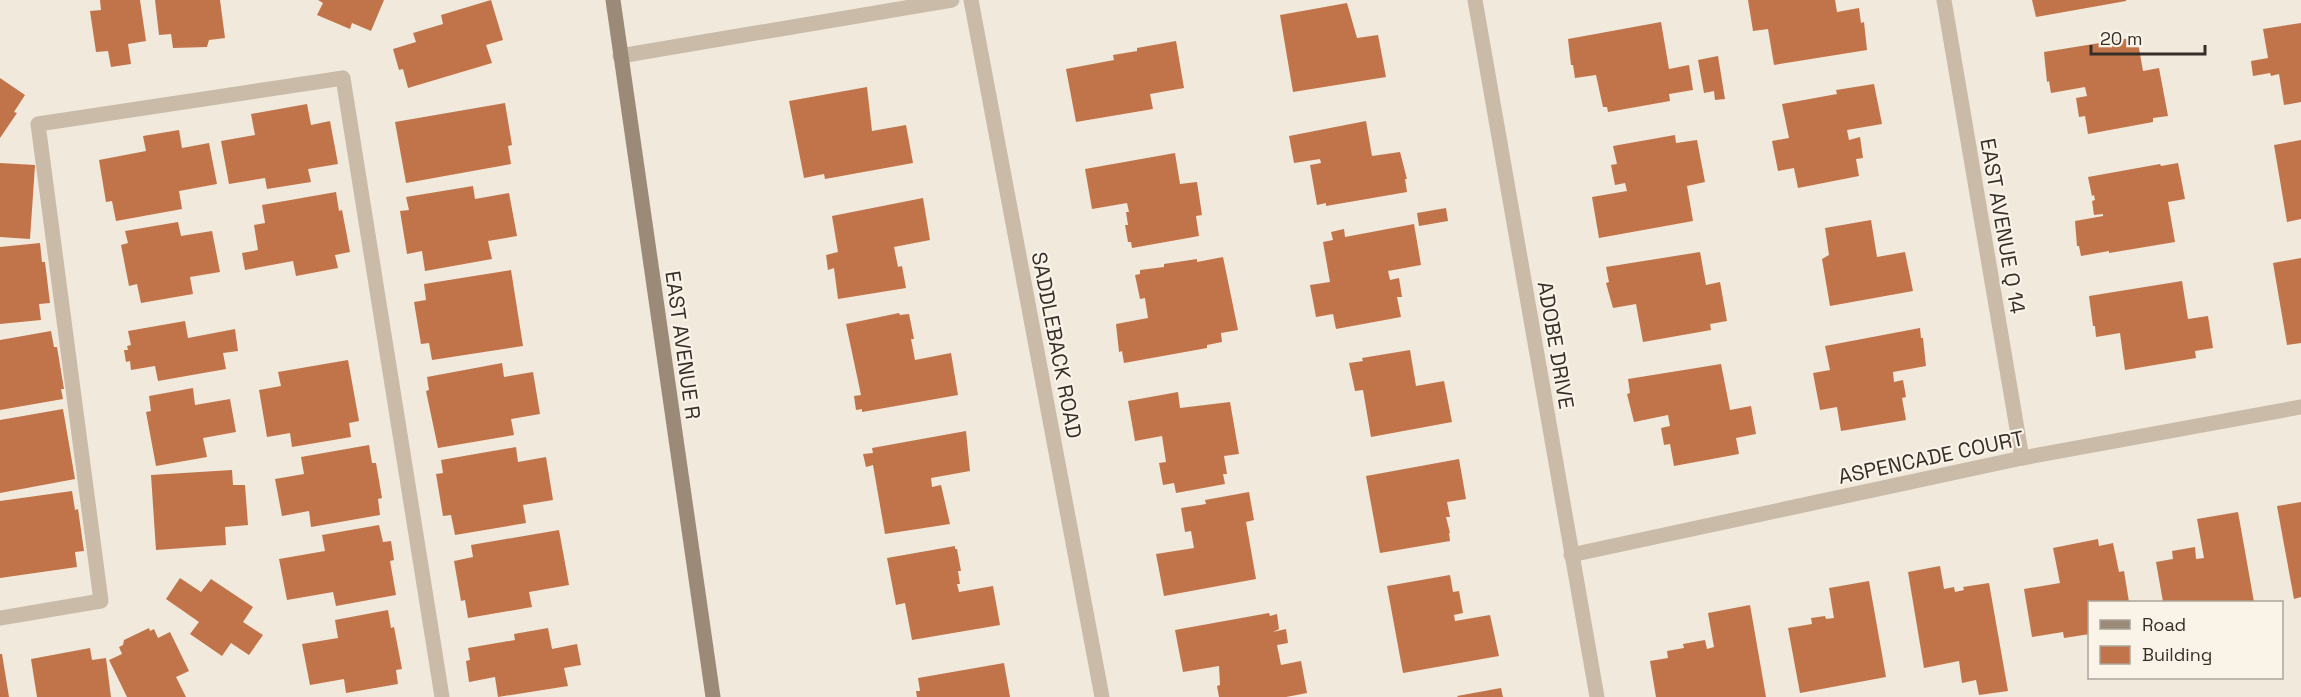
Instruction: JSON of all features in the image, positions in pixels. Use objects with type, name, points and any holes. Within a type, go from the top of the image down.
[{"type":"main road","name":"EAST AVENUE R","points":[[613,0],[713,697]]},
{"type":"street","points":[[620,56],[952,0]]},
{"type":"street","name":"SADDLEBACK ROAD","points":[[971,0],[1102,697]]},
{"type":"street","name":"ADOBE DRIVE","points":[[1475,0],[1597,697]]},
{"type":"street","name":"EAST AVENUE Q 14","points":[[1944,0],[2022,458]]},
{"type":"street","points":[[0,618],[101,601],[38,124],[343,78],[442,697]]},
{"type":"street","name":"ASPENCADE COURT","points":[[1571,555],[2022,458],[2301,407]]},
{"type":"building","points":[[100,0],[140,0],[146,41],[128,44],[131,64],[111,67],[108,51],[96,52],[90,11],[101,10]]},
{"type":"building","points":[[155,0],[220,0],[225,38],[209,40],[207,47],[173,48],[171,34],[159,35]]},
{"type":"building","points":[[318,0],[384,0],[371,31],[352,23],[350,29],[317,15],[323,3]]},
{"type":"building","points":[[491,0],[503,40],[486,45],[492,63],[408,88],[403,69],[399,70],[393,49],[416,42],[413,33],[443,24],[441,15]]},
{"type":"building","points":[[1748,0],[1835,0],[1837,12],[1859,8],[1861,23],[1864,22],[1867,50],[1774,65],[1768,29],[1753,31]]},
{"type":"building","points":[[2032,0],[2126,0],[2126,1],[2036,17]]},
{"type":"building","points":[[1347,3],[1357,38],[1378,35],[1386,77],[1293,92],[1280,15]]},
{"type":"building","points":[[1661,22],[1669,69],[1689,65],[1693,90],[1669,94],[1670,101],[1608,112],[1607,107],[1603,107],[1596,75],[1575,78],[1568,39]]},
{"type":"building","points":[[2301,23],[2301,102],[2284,105],[2279,74],[2253,76],[2251,61],[2268,58],[2263,29]]},
{"type":"building","points":[[2137,37],[2143,71],[2159,68],[2168,116],[2153,118],[2153,122],[2088,134],[2085,116],[2079,117],[2076,98],[2087,96],[2085,87],[2051,93],[2049,81],[2047,82],[2044,52]]},
{"type":"building","points":[[1176,41],[1184,88],[1150,94],[1153,109],[1076,122],[1066,69],[1114,60],[1113,55]]},
{"type":"building","points":[[1718,56],[1725,99],[1715,100],[1714,91],[1704,93],[1698,60]]},
{"type":"building","points":[[0,78],[25,95],[14,112],[17,113],[0,138]]},
{"type":"building","points":[[1874,84],[1882,124],[1847,130],[1849,140],[1860,137],[1863,158],[1856,159],[1859,176],[1798,188],[1794,168],[1778,171],[1772,141],[1789,138],[1782,104],[1837,94],[1836,90]]},
{"type":"building","points":[[867,87],[872,131],[906,125],[913,163],[825,179],[824,174],[804,178],[789,101]]},
{"type":"building","points":[[505,103],[512,145],[508,146],[511,164],[406,183],[395,122]]},
{"type":"building","points":[[307,104],[311,125],[330,121],[338,164],[308,169],[311,182],[267,189],[265,178],[229,184],[221,141],[255,135],[251,114]]},
{"type":"building","points":[[1366,121],[1372,156],[1400,152],[1407,179],[1405,179],[1407,192],[1326,206],[1326,203],[1317,205],[1310,165],[1321,163],[1320,159],[1294,163],[1289,136]]},
{"type":"building","points":[[179,130],[182,148],[209,143],[217,184],[179,191],[182,209],[116,221],[112,201],[106,202],[99,160],[146,151],[143,136]]},
{"type":"building","points":[[1675,135],[1676,143],[1697,140],[1705,182],[1687,186],[1693,221],[1599,238],[1592,197],[1627,191],[1625,183],[1615,185],[1611,165],[1617,164],[1613,146]]},
{"type":"building","points":[[2301,140],[2301,219],[2287,222],[2274,145]]},
{"type":"building","points":[[1175,153],[1180,184],[1197,182],[1202,215],[1196,216],[1199,236],[1132,248],[1131,242],[1128,242],[1125,225],[1128,225],[1127,203],[1092,209],[1085,169]]},
{"type":"building","points":[[0,163],[35,165],[30,239],[0,237]]},
{"type":"building","points":[[2178,163],[2185,199],[2168,202],[2175,242],[2081,256],[2079,246],[2077,246],[2075,221],[2103,216],[2103,214],[2094,215],[2092,201],[2095,200],[2088,177]]},
{"type":"building","points":[[473,186],[475,199],[509,193],[517,236],[488,241],[492,259],[425,271],[422,251],[407,254],[400,211],[409,210],[406,197]]},
{"type":"building","points":[[336,192],[350,252],[335,255],[338,268],[296,276],[293,261],[245,270],[242,253],[258,250],[254,225],[265,223],[262,205]]},
{"type":"building","points":[[923,198],[930,240],[894,247],[898,267],[902,266],[906,288],[838,299],[834,268],[828,270],[826,255],[838,252],[832,216]]},
{"type":"building","points":[[1446,208],[1448,221],[1419,226],[1417,213]]},
{"type":"building","points":[[1871,220],[1877,257],[1905,252],[1913,291],[1830,306],[1822,259],[1829,255],[1825,228]]},
{"type":"building","points":[[178,222],[181,236],[212,231],[220,272],[190,277],[193,294],[141,303],[137,284],[129,286],[121,245],[128,243],[125,231]]},
{"type":"building","points":[[1414,224],[1421,265],[1388,271],[1390,280],[1399,278],[1402,297],[1397,297],[1401,317],[1336,329],[1333,314],[1316,317],[1310,285],[1330,282],[1323,242],[1333,240],[1331,232],[1344,229],[1345,237]]},
{"type":"building","points":[[40,243],[42,262],[45,262],[50,303],[39,304],[41,320],[0,324],[0,247]]},
{"type":"building","points":[[1700,252],[1706,285],[1720,282],[1727,321],[1710,324],[1711,330],[1643,342],[1636,304],[1613,308],[1606,283],[1609,282],[1606,267]]},
{"type":"building","points":[[1223,257],[1238,330],[1221,333],[1222,342],[1207,345],[1207,348],[1124,363],[1122,351],[1119,352],[1116,324],[1148,318],[1145,298],[1140,299],[1135,275],[1140,274],[1140,270],[1164,267],[1164,264],[1197,259],[1197,262]]},
{"type":"building","points":[[2301,258],[2301,343],[2287,345],[2273,263]]},
{"type":"building","points":[[511,270],[523,346],[432,360],[429,343],[421,344],[414,302],[426,300],[424,284]]},
{"type":"building","points":[[2182,281],[2188,319],[2208,316],[2213,348],[2195,351],[2196,358],[2125,370],[2120,333],[2096,337],[2089,296]]},
{"type":"building","points":[[899,313],[900,315],[909,314],[915,360],[951,353],[958,395],[862,412],[862,409],[856,410],[854,396],[861,395],[846,324]]},
{"type":"building","points":[[185,321],[188,338],[235,329],[238,351],[223,353],[226,369],[158,381],[155,366],[131,370],[130,361],[126,362],[124,350],[128,350],[127,346],[131,345],[128,331]]},
{"type":"building","points":[[1920,328],[1926,366],[1893,372],[1894,382],[1903,380],[1906,397],[1902,398],[1906,420],[1841,431],[1837,407],[1820,410],[1813,373],[1830,370],[1825,346]]},
{"type":"building","points":[[51,331],[54,347],[57,347],[64,389],[61,389],[63,399],[0,410],[0,340]]},
{"type":"building","points":[[1410,350],[1416,386],[1444,381],[1452,422],[1371,437],[1363,390],[1355,391],[1349,363],[1363,361],[1362,358]]},
{"type":"building","points":[[348,360],[359,421],[349,423],[351,437],[292,447],[290,433],[267,437],[259,390],[281,386],[278,372]]},
{"type":"building","points":[[502,363],[504,377],[533,372],[540,414],[511,419],[514,435],[438,448],[426,391],[429,390],[427,377]]},
{"type":"building","points":[[1721,364],[1730,410],[1751,406],[1756,434],[1736,438],[1739,454],[1674,466],[1670,444],[1664,445],[1661,428],[1670,426],[1668,415],[1634,422],[1627,394],[1630,393],[1628,379]]},
{"type":"building","points":[[193,388],[195,405],[230,399],[236,432],[203,438],[207,457],[156,466],[146,412],[151,411],[149,396]]},
{"type":"building","points":[[1178,392],[1180,408],[1230,402],[1239,454],[1224,456],[1227,474],[1223,474],[1225,484],[1176,493],[1174,483],[1163,485],[1159,463],[1166,462],[1162,436],[1135,441],[1128,401]]},
{"type":"building","points":[[63,409],[75,479],[0,493],[0,420]]},
{"type":"building","points":[[966,431],[970,471],[931,478],[932,487],[941,485],[950,524],[885,534],[873,465],[866,467],[863,454],[873,453],[872,448]]},
{"type":"building","points":[[369,445],[372,463],[376,463],[382,498],[378,499],[380,515],[311,527],[309,511],[282,516],[275,479],[304,474],[301,457]]},
{"type":"building","points":[[516,447],[518,462],[546,457],[553,500],[523,505],[526,523],[455,535],[451,515],[443,516],[436,474],[443,473],[441,460]]},
{"type":"building","points":[[1459,459],[1466,499],[1447,502],[1450,517],[1446,517],[1450,541],[1380,553],[1366,476]]},
{"type":"building","points":[[232,470],[233,485],[245,485],[248,525],[225,527],[226,545],[156,550],[151,475]]},
{"type":"building","points":[[72,491],[75,510],[78,509],[84,551],[75,552],[77,567],[0,578],[0,501]]},
{"type":"building","points":[[1249,492],[1254,520],[1246,522],[1256,579],[1164,596],[1156,554],[1194,548],[1191,531],[1185,532],[1181,508],[1206,504],[1205,500]]},
{"type":"building","points":[[2301,502],[2301,597],[2294,599],[2277,506]]},
{"type":"building","points":[[2238,512],[2254,601],[2163,601],[2156,562],[2173,559],[2172,551],[2195,547],[2196,559],[2204,558],[2197,519]]},
{"type":"building","points":[[379,525],[383,542],[391,541],[394,560],[390,561],[396,595],[336,606],[333,592],[287,600],[279,559],[325,551],[322,535]]},
{"type":"building","points":[[559,530],[569,585],[529,592],[532,607],[468,618],[465,600],[461,601],[454,561],[473,557],[471,545]]},
{"type":"building","points":[[2098,539],[2099,546],[2113,543],[2119,572],[2124,571],[2129,601],[2088,601],[2088,634],[2064,638],[2063,632],[2032,637],[2024,589],[2060,583],[2053,548]]},
{"type":"building","points":[[955,546],[961,571],[958,571],[959,592],[993,586],[1000,625],[912,640],[905,603],[896,605],[887,558]]},
{"type":"building","points":[[1940,566],[1944,589],[1954,587],[1955,592],[1964,590],[1963,587],[1989,583],[2008,691],[1979,695],[1976,680],[1962,683],[1959,661],[1924,668],[1908,572]]},
{"type":"building","points":[[1450,575],[1453,592],[1459,591],[1463,613],[1454,615],[1455,621],[1490,615],[1499,656],[1403,673],[1387,586]]},
{"type":"building","points":[[180,578],[201,592],[211,579],[253,607],[243,622],[263,635],[249,655],[231,643],[222,656],[190,634],[199,622],[166,599]]},
{"type":"building","points":[[1869,581],[1886,677],[1800,693],[1788,628],[1812,624],[1811,618],[1825,616],[1826,619],[1834,618],[1829,588]]},
{"type":"building","points":[[1750,605],[1766,697],[1656,697],[1650,661],[1668,658],[1667,651],[1684,648],[1683,644],[1705,640],[1707,649],[1714,647],[1708,613]]},
{"type":"building","points":[[388,610],[391,628],[394,627],[402,669],[396,670],[398,684],[346,693],[344,679],[310,685],[302,644],[338,638],[335,620]]},
{"type":"building","points":[[1269,613],[1270,616],[1277,614],[1279,629],[1273,632],[1286,629],[1288,643],[1277,645],[1281,665],[1301,661],[1307,693],[1286,697],[1219,697],[1217,686],[1220,685],[1219,666],[1183,672],[1175,630]]},
{"type":"building","points":[[149,628],[150,631],[154,629],[158,638],[170,632],[189,671],[176,677],[186,697],[127,697],[109,660],[122,654],[119,647],[123,645],[124,640]]},
{"type":"building","points":[[548,628],[552,649],[577,644],[581,665],[564,668],[568,686],[498,697],[495,677],[469,682],[466,661],[470,660],[468,648],[515,640],[514,634]]},
{"type":"building","points":[[90,648],[92,660],[106,658],[111,697],[37,697],[31,659]]},
{"type":"building","points":[[0,654],[2,654],[9,697],[0,697]]},
{"type":"building","points":[[1004,663],[1010,697],[917,697],[916,691],[920,691],[918,678]]},
{"type":"building","points":[[1501,688],[1503,697],[1457,696]]}]
